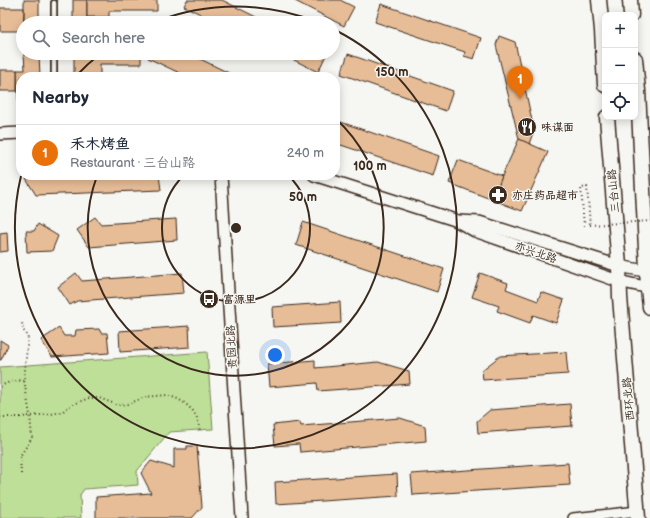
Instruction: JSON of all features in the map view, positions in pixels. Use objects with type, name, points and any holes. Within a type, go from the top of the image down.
[{"type":"main road","points":[[599,0],[605,84]]},
{"type":"main road","points":[[630,0],[631,12]]},
{"type":"main road","points":[[637,84],[650,307]]},
{"type":"main road","name":"三台山路","points":[[607,120],[619,266],[618,281]]},
{"type":"main road","name":"西环北路","points":[[618,281],[638,514]]},
{"type":"street","points":[[0,134],[16,133]]},
{"type":"street","name":"贵园北路","points":[[221,180],[242,518]]},
{"type":"street","name":"亦兴北路","points":[[330,180],[455,220],[475,231],[618,281],[649,288]]},
{"type":"street","name":"亦兴北路","points":[[455,220],[479,222],[619,266],[649,271]]},
{"type":"street","points":[[573,518],[638,514]]},
{"type":"lane","points":[[54,3],[54,16]]},
{"type":"lane","points":[[54,60],[54,72]]},
{"type":"path","points":[[584,226],[581,188],[587,188],[590,225],[650,221]]},
{"type":"path","points":[[21,474],[20,456],[32,438],[24,380],[28,336],[23,330],[22,323]]},
{"type":"path","points":[[0,386],[10,382],[24,380]]},
{"type":"path","points":[[0,417],[21,417],[62,412],[71,405],[89,398],[99,398],[118,405],[128,404],[145,397],[167,395],[178,399],[193,411],[197,418],[200,430]]},
{"type":"green space","points":[[207,352],[213,429],[169,432],[137,471],[138,485],[84,489],[80,495],[81,518],[0,518],[0,367]]},
{"type":"building","points":[[24,0],[39,0],[39,16],[24,16]]},
{"type":"building","points":[[73,0],[87,0],[87,16],[73,16]]},
{"type":"building","points":[[87,0],[157,0],[157,11],[109,11],[109,16],[87,16]]},
{"type":"building","points":[[187,0],[222,0],[254,16],[205,16],[184,6]]},
{"type":"building","points":[[293,0],[340,0],[354,7],[344,26],[340,24],[340,16],[324,16]]},
{"type":"building","points":[[381,4],[481,38],[474,59],[464,56],[465,52],[375,22]]},
{"type":"building","points":[[0,8],[24,8],[24,16],[16,16],[16,31],[0,31]]},
{"type":"building","points":[[499,36],[515,42],[534,130],[529,144],[519,139],[496,45]]},
{"type":"building","points":[[348,54],[453,91],[446,111],[341,74]]},
{"type":"building","points":[[24,60],[39,60],[40,72],[17,72],[17,70],[25,70]]},
{"type":"building","points":[[74,60],[141,60],[141,64],[100,64],[100,72],[74,72]]},
{"type":"building","points":[[152,60],[202,60],[227,72],[177,72]]},
{"type":"building","points":[[294,60],[324,60],[318,72]]},
{"type":"building","points":[[0,70],[17,70],[16,91],[0,91]]},
{"type":"building","points":[[340,122],[439,156],[433,176],[340,145]]},
{"type":"building","points":[[519,139],[548,152],[522,211],[493,200]]},
{"type":"building","points":[[458,160],[502,176],[493,200],[449,183]]},
{"type":"building","points":[[27,180],[160,180],[161,190],[36,195]]},
{"type":"building","points":[[95,217],[101,224],[176,219],[177,240],[89,247],[77,230]]},
{"type":"building","points":[[303,222],[444,269],[437,292],[296,245]]},
{"type":"building","points":[[38,224],[58,236],[52,251],[27,252],[26,231],[34,231]]},
{"type":"building","points":[[7,232],[8,251],[0,252],[0,233]]},
{"type":"building","points":[[76,273],[82,281],[182,273],[184,293],[77,301],[70,305],[58,287]]},
{"type":"building","points":[[480,273],[508,283],[506,289],[538,301],[541,292],[564,300],[556,323],[533,315],[530,323],[497,311],[499,306],[472,297]]},
{"type":"building","points":[[340,302],[341,323],[273,327],[272,307]]},
{"type":"building","points":[[189,326],[190,347],[120,352],[119,331]]},
{"type":"building","points":[[59,328],[64,336],[75,336],[76,330],[99,329],[101,333],[107,333],[109,353],[52,357],[41,340]]},
{"type":"building","points":[[0,340],[8,345],[1,360],[0,360]]},
{"type":"building","points":[[566,352],[568,374],[483,380],[482,370],[500,356]]},
{"type":"building","points":[[315,360],[315,368],[378,362],[409,371],[410,384],[318,391],[317,383],[269,387],[267,364]]},
{"type":"building","points":[[570,404],[572,426],[478,433],[477,421],[490,410]]},
{"type":"building","points":[[400,418],[425,426],[426,441],[300,452],[299,444],[275,446],[273,425],[300,422],[301,426]]},
{"type":"building","points":[[187,446],[197,446],[202,507],[192,518],[96,518],[96,497],[151,493],[141,473],[151,461],[174,468],[174,449],[187,449]]},
{"type":"building","points":[[568,463],[570,485],[413,495],[411,474]]},
{"type":"building","points":[[397,474],[398,496],[276,504],[275,482]]},
{"type":"place","name":"禾木烤鱼","points":[[520,99]]},
{"type":"place","name":"味谋面","points":[[527,127]]},
{"type":"place","name":"亦庄药品超市","points":[[498,195]]},
{"type":"place","name":"富源里","points":[[209,299]]}]
